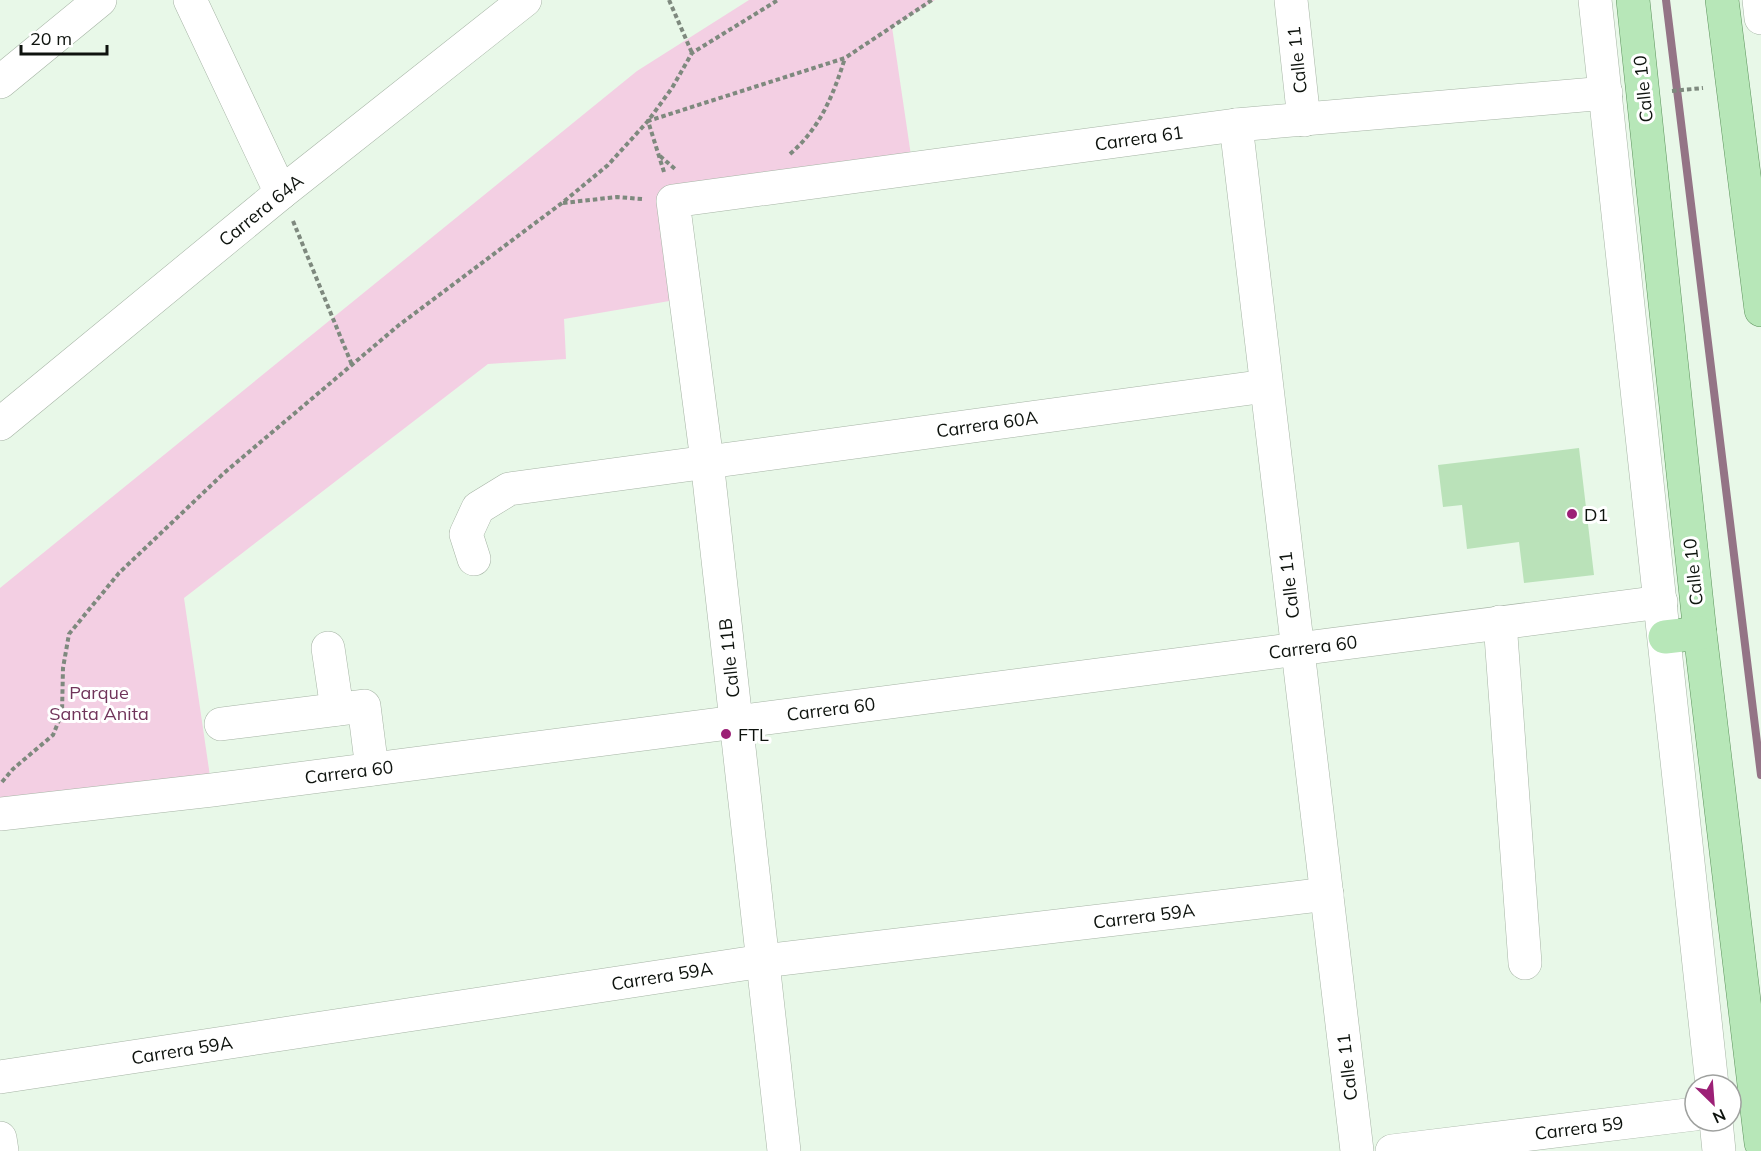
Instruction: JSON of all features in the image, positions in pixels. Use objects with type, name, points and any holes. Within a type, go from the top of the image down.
[{"type":"main road","name":"Calle 10","points":[[1633,0],[1700,633],[1761,1143]]},
{"type":"main road","points":[[1722,0],[1761,310]]},
{"type":"main road","points":[[1665,637],[1700,633]]},
{"type":"street","points":[[0,82],[100,0]]},
{"type":"street","points":[[190,0],[281,193]]},
{"type":"street","name":"Carrera 64A","points":[[0,424],[281,193],[525,0]]},
{"type":"street","name":"Calle 11","points":[[1291,0],[1304,120]]},
{"type":"street","name":"Calle 10","points":[[1595,0],[1711,1073]]},
{"type":"street","points":[[1759,0],[1761,18]]},
{"type":"street","name":"Carrera 61","points":[[676,187],[1236,125],[1606,93]]},
{"type":"street","name":"Calle 11","points":[[1236,125],[1357,1151]]},
{"type":"street","name":"Calle 11B","points":[[676,187],[784,1151]]},
{"type":"street","name":"Carrera 60A","points":[[474,559],[466,534],[478,508],[509,489],[1266,386]]},
{"type":"street","name":"Carrera 60","points":[[0,814],[372,769],[1661,602]]},
{"type":"street","points":[[1500,622],[1525,963]]},
{"type":"street","points":[[328,648],[336,709]]},
{"type":"street","points":[[221,724],[364,706],[372,769]]},
{"type":"street","name":"Carrera 59A","points":[[0,1077],[763,961],[1327,894]]},
{"type":"street","name":"Carrera 59","points":[[1392,1151],[1683,1115]]},
{"type":"street","points":[[1717,1133],[1719,1151]]},
{"type":"street","points":[[0,1138],[2,1151]]},
{"type":"path","points":[[669,0],[692,53]]},
{"type":"path","points":[[0,784],[13,769],[53,735],[62,713],[63,668],[69,634],[119,573],[224,473],[399,325],[562,203],[608,165],[648,121],[672,88],[692,53],[777,0]]},
{"type":"path","points":[[648,121],[845,57],[932,0]]},
{"type":"path","points":[[784,158],[808,138],[832,97],[845,57]]},
{"type":"path","points":[[1644,94],[1732,84]]},
{"type":"path","points":[[648,121],[659,155],[676,187]]},
{"type":"path","points":[[659,155],[676,187]]},
{"type":"path","points":[[562,203],[676,187]]},
{"type":"path","points":[[281,193],[352,365]]},
{"type":"green space","name":"Parque Santa Anita","points":[[749,0],[935,0],[892,27],[913,169],[673,201],[687,298],[564,319],[566,359],[488,364],[184,598],[212,790],[0,814],[0,588],[637,71]]},
{"type":"building","points":[[1579,448],[1594,575],[1524,583],[1519,542],[1467,549],[1462,505],[1443,507],[1438,465]]},
{"type":"waterway","points":[[1666,0],[1761,775]]},
{"type":"place","name":"D1","points":[[1572,514]]},
{"type":"place","name":"FTL","points":[[726,734]]}]
